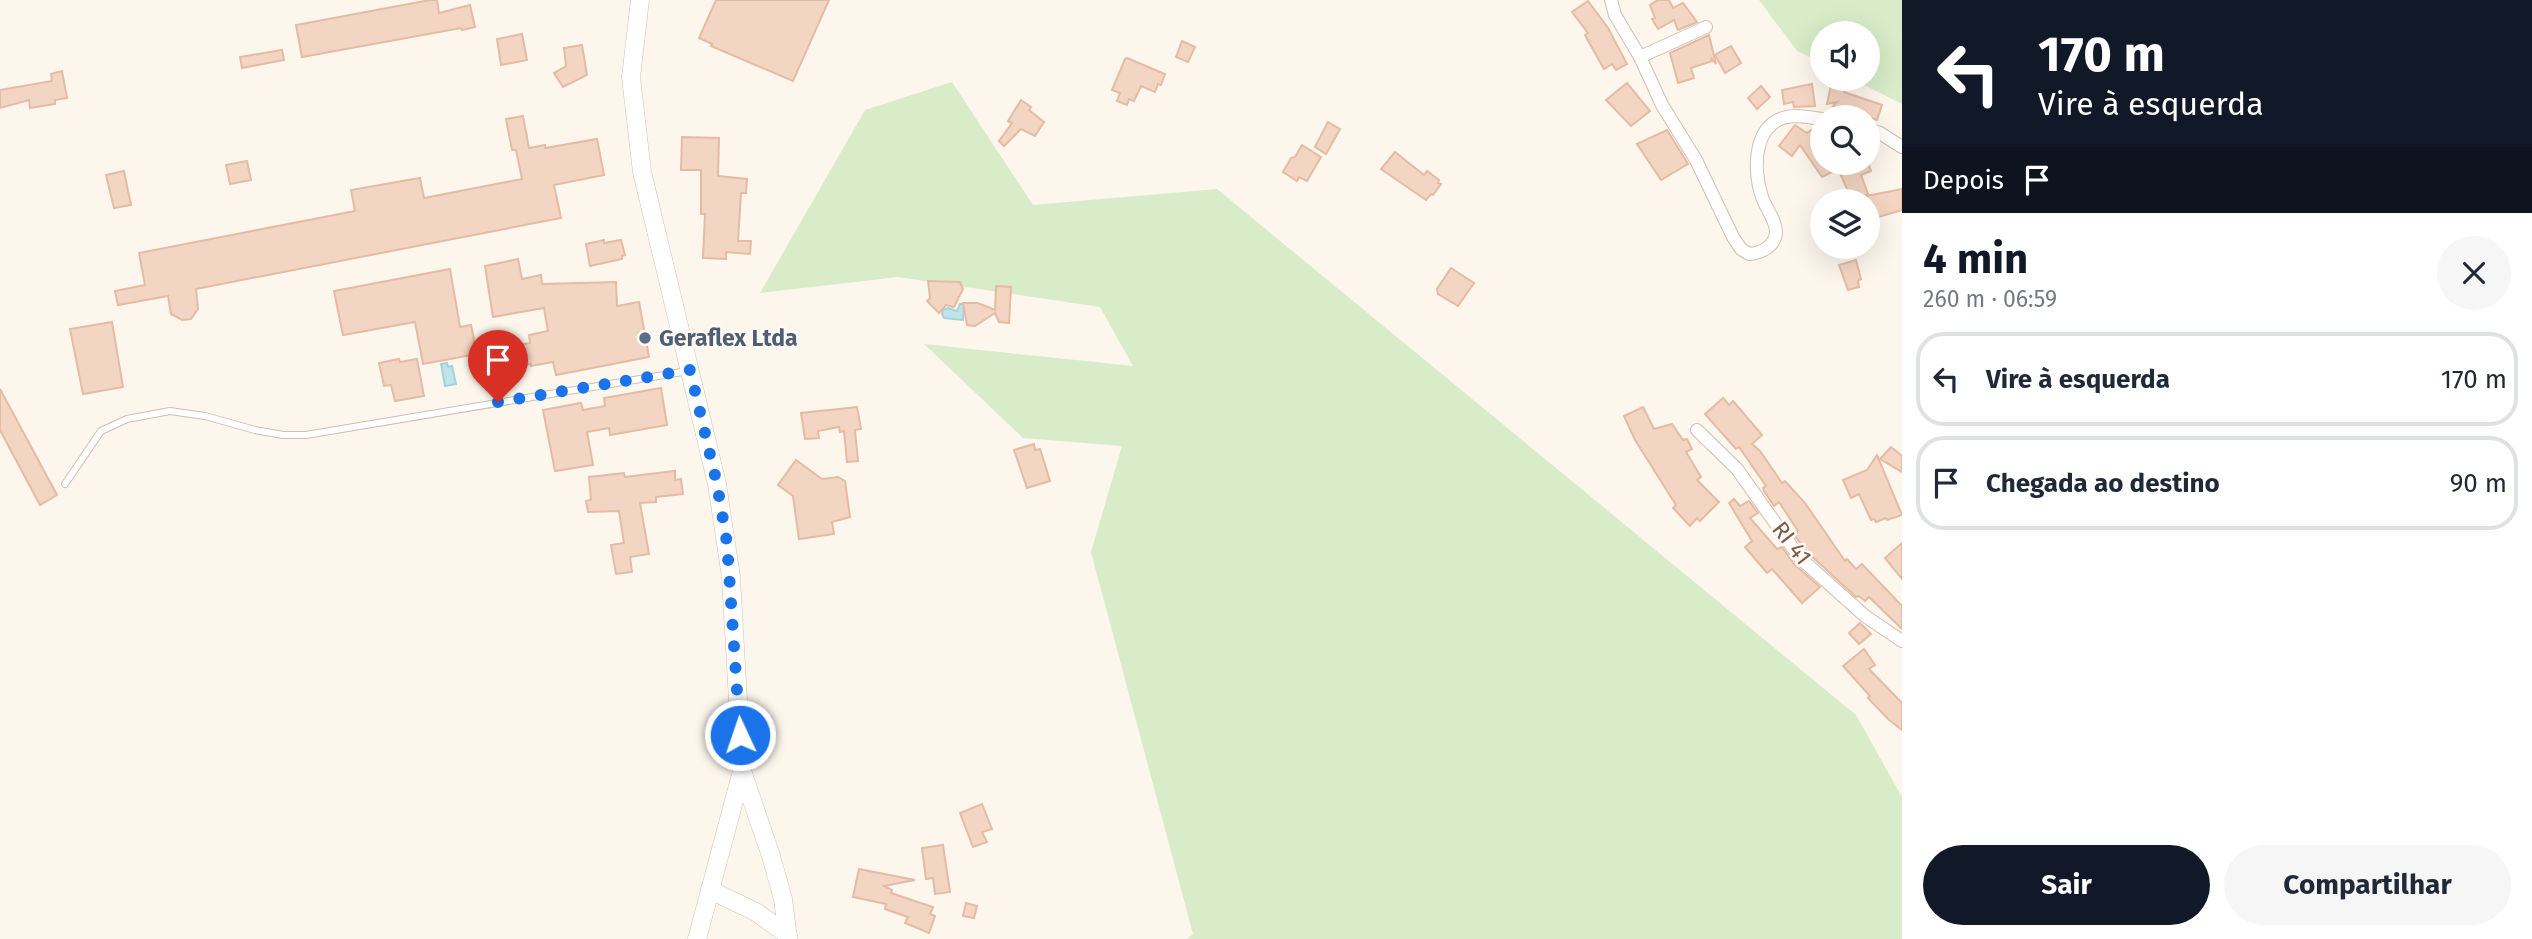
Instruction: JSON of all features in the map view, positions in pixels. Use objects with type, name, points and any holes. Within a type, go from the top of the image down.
[{"type":"main road","points":[[640,0],[631,77],[642,172],[717,484],[727,543],[742,771],[783,899],[788,937]]},
{"type":"main road","points":[[696,939],[742,771]]},
{"type":"main road","points":[[710,890],[755,912],[788,937]]},
{"type":"street","points":[[1611,0],[1615,15],[1640,57],[1662,105],[1696,160],[1733,237],[1741,249],[1749,254],[1763,252],[1770,246],[1776,233],[1762,197],[1758,175],[1757,149],[1763,133],[1777,120],[1793,116],[1810,118]]},
{"type":"street","points":[[1640,57],[1706,27]]},
{"type":"street","points":[[1880,133],[1902,147]]},
{"type":"street","name":"RI 41","points":[[1697,430],[1737,469],[1800,558],[1865,616],[1902,641]]},
{"type":"lane","points":[[65,484],[101,431],[127,419],[170,411],[205,416],[283,435],[306,435],[690,370]]},
{"type":"green space","points":[[1759,0],[1902,0],[1902,104],[1876,91],[1880,91],[1880,21],[1810,21],[1810,57],[1797,51]]},
{"type":"green space","points":[[952,82],[1033,205],[1217,189],[1856,715],[1902,797],[1902,939],[1187,939],[1193,934],[1091,552],[1122,446],[1023,438],[924,344],[1133,366],[1100,307],[898,277],[760,293],[865,110]]},
{"type":"water","points":[[960,304],[964,304],[963,320],[944,318],[943,310],[948,308],[957,311]]},
{"type":"water","points":[[447,363],[448,367],[452,366],[456,384],[445,386],[441,364]]},
{"type":"building","points":[[437,0],[439,13],[470,5],[475,27],[302,57],[296,25]]},
{"type":"building","points":[[716,0],[829,0],[793,81],[711,46],[712,44],[699,38]]},
{"type":"building","points":[[1658,0],[1669,0],[1673,8],[1683,3],[1697,22],[1678,30],[1674,20],[1658,29],[1652,19],[1655,18],[1650,5]]},
{"type":"building","points":[[1588,1],[1608,28],[1627,64],[1616,70],[1612,64],[1604,69],[1585,35],[1588,33],[1572,12]]},
{"type":"building","points":[[522,34],[527,60],[501,65],[497,39]]},
{"type":"building","points":[[1709,35],[1716,64],[1711,58],[1712,61],[1691,68],[1694,78],[1678,83],[1670,53]]},
{"type":"building","points":[[1182,41],[1195,47],[1188,62],[1176,57]]},
{"type":"building","points":[[582,45],[587,75],[563,87],[554,73],[566,66],[564,48]]},
{"type":"building","points":[[1731,46],[1741,63],[1725,73],[1715,55]]},
{"type":"building","points":[[282,50],[284,60],[242,68],[240,57]]},
{"type":"building","points":[[1127,58],[1165,74],[1155,92],[1141,86],[1134,101],[1129,99],[1127,105],[1117,101],[1120,93],[1112,90]]},
{"type":"building","points":[[62,71],[67,98],[55,100],[55,104],[30,108],[29,100],[0,108],[0,90],[52,81],[51,74]]},
{"type":"building","points":[[1627,83],[1650,111],[1631,126],[1606,100]]},
{"type":"building","points":[[1810,84],[1815,105],[1794,107],[1793,102],[1784,104],[1782,90]]},
{"type":"building","points":[[1761,86],[1770,97],[1757,109],[1748,98]]},
{"type":"building","points":[[1830,91],[1844,91],[1882,105],[1880,111],[1880,105],[1834,105],[1837,102],[1827,104]]},
{"type":"building","points":[[1021,100],[1044,122],[1035,136],[1021,129],[1004,146],[999,141],[1012,123],[1008,121]]},
{"type":"building","points":[[523,116],[529,148],[597,139],[604,175],[554,185],[561,218],[196,289],[198,309],[191,319],[182,320],[171,314],[168,296],[118,305],[115,291],[145,285],[139,253],[355,211],[351,190],[420,178],[424,198],[522,179],[516,150],[512,150],[506,119]]},
{"type":"building","points":[[1328,122],[1340,129],[1326,154],[1315,147]]},
{"type":"building","points":[[1795,125],[1807,133],[1810,131],[1810,160],[1800,145],[1792,156],[1779,146]]},
{"type":"building","points":[[1667,130],[1688,164],[1661,180],[1637,144]]},
{"type":"building","points":[[682,137],[719,138],[718,176],[747,179],[746,193],[741,193],[738,241],[751,241],[750,254],[726,252],[726,259],[703,258],[705,214],[701,214],[701,170],[681,170]]},
{"type":"building","points":[[1302,145],[1321,157],[1307,181],[1299,177],[1297,181],[1283,172]]},
{"type":"building","points":[[1395,152],[1424,175],[1427,171],[1439,180],[1438,183],[1441,184],[1433,195],[1426,200],[1381,169]]},
{"type":"building","points":[[247,161],[251,180],[230,184],[226,165]]},
{"type":"building","points":[[124,171],[131,205],[114,208],[106,175]]},
{"type":"building","points":[[1841,175],[1861,175],[1866,189],[1847,189]]},
{"type":"building","points":[[1902,189],[1902,210],[1880,217],[1880,193]]},
{"type":"building","points":[[604,240],[604,243],[621,240],[625,255],[622,259],[590,266],[586,244]]},
{"type":"building","points":[[518,259],[522,279],[541,275],[542,284],[616,282],[617,306],[639,302],[649,357],[556,375],[553,362],[531,366],[520,366],[520,361],[510,363],[506,347],[530,343],[529,335],[548,331],[544,308],[493,317],[485,266]]},
{"type":"building","points":[[1856,260],[1861,279],[1858,281],[1859,287],[1848,290],[1839,265]]},
{"type":"building","points":[[1451,268],[1474,283],[1458,306],[1438,294],[1437,289]]},
{"type":"building","points":[[450,269],[460,327],[471,325],[477,354],[423,364],[415,322],[343,335],[334,291]]},
{"type":"building","points":[[928,281],[960,282],[963,289],[954,307],[946,305],[939,313],[927,301],[930,298]]},
{"type":"building","points":[[996,286],[1011,287],[1009,323],[999,322],[995,313],[975,326],[967,325],[963,303],[978,303],[995,310]]},
{"type":"building","points":[[112,322],[123,387],[83,394],[70,329]]},
{"type":"building","points":[[399,359],[400,362],[417,359],[424,396],[395,401],[391,385],[384,386],[379,363]]},
{"type":"building","points":[[661,388],[667,425],[610,435],[609,428],[587,432],[593,465],[555,471],[543,410],[581,403],[583,410],[605,406],[604,398]]},
{"type":"building","points":[[0,389],[57,495],[40,505],[0,430]]},
{"type":"building","points":[[1723,398],[1729,405],[1733,401],[1762,435],[1752,444],[1782,483],[1785,481],[1805,503],[1845,561],[1847,559],[1856,569],[1862,564],[1902,606],[1902,629],[1869,597],[1865,601],[1859,596],[1856,597],[1807,552],[1795,536],[1798,531],[1779,502],[1774,506],[1764,491],[1766,486],[1739,447],[1736,449],[1705,414]]},
{"type":"building","points":[[857,407],[861,429],[855,430],[858,461],[847,462],[844,431],[840,432],[839,427],[818,431],[819,438],[805,439],[801,413]]},
{"type":"building","points":[[1643,407],[1654,429],[1672,424],[1683,440],[1687,439],[1692,449],[1686,452],[1701,477],[1697,480],[1719,502],[1700,521],[1697,518],[1690,526],[1673,508],[1676,505],[1635,440],[1624,416]]},
{"type":"building","points":[[1034,444],[1035,450],[1040,449],[1050,481],[1027,488],[1014,450]]},
{"type":"building","points":[[1891,447],[1902,456],[1902,472],[1880,459]]},
{"type":"building","points":[[1877,455],[1902,515],[1876,522],[1871,520],[1859,494],[1851,498],[1843,480],[1867,470]]},
{"type":"building","points":[[796,460],[822,479],[838,477],[845,481],[850,517],[832,522],[834,534],[799,539],[793,496],[778,485]]},
{"type":"building","points":[[675,471],[675,480],[681,479],[683,494],[656,497],[656,502],[640,503],[649,554],[630,557],[632,572],[616,574],[611,545],[624,543],[619,511],[588,512],[586,501],[591,500],[589,477],[624,473],[625,477]]},
{"type":"building","points":[[1734,499],[1740,506],[1749,501],[1758,513],[1750,518],[1777,549],[1782,547],[1794,564],[1820,587],[1802,603],[1772,569],[1767,573],[1745,547],[1752,541],[1729,503]]},
{"type":"building","points":[[1902,543],[1902,579],[1885,558]]},
{"type":"building","points":[[1860,623],[1871,634],[1859,644],[1849,633]]},
{"type":"building","points":[[1864,649],[1875,665],[1869,669],[1902,703],[1902,730],[1868,698],[1870,696],[1843,666]]},
{"type":"building","points":[[982,804],[992,829],[982,832],[987,842],[973,847],[960,813]]},
{"type":"building","points":[[943,845],[950,892],[935,894],[933,878],[926,879],[922,848]]},
{"type":"building","points":[[859,869],[915,880],[884,886],[892,890],[891,893],[933,907],[930,914],[935,916],[929,933],[905,923],[908,917],[885,909],[886,904],[853,897]]},
{"type":"building","points":[[966,903],[977,906],[974,918],[963,916]]},
{"type":"place","name":"Geraflex Ltda","points":[[645,338]]},
{"type":"route","points":[[498,402],[690,370],[717,484],[727,543],[740,735]]}]
